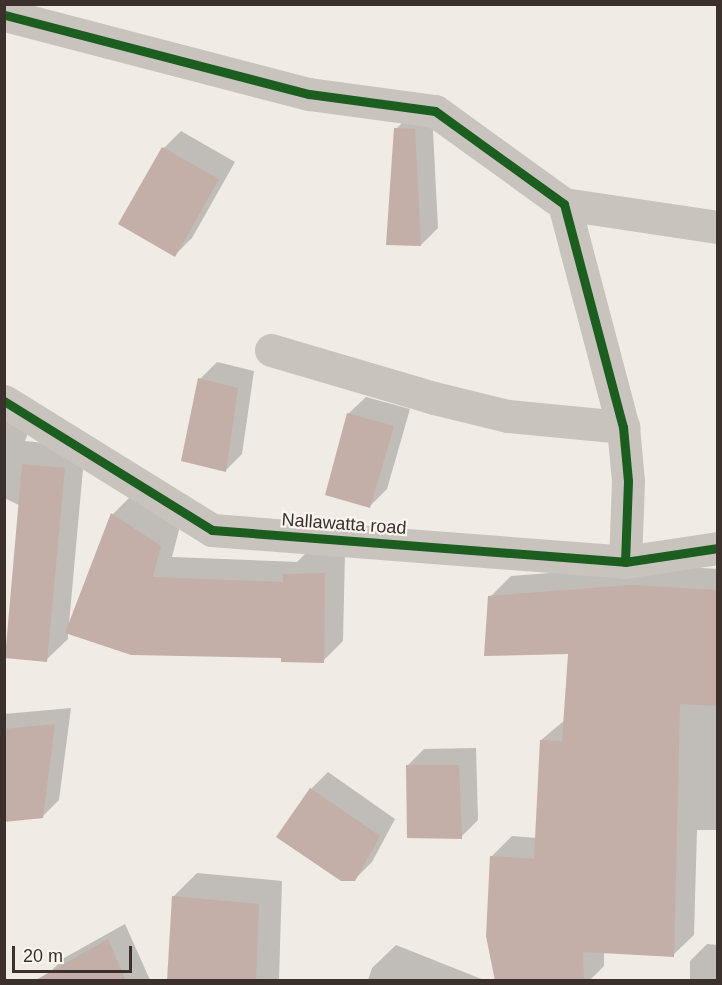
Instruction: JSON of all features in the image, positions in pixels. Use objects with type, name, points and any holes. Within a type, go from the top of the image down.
[{"type":"street","points":[[5,15],[309,94],[435,111],[564,204],[717,227]]},
{"type":"street","points":[[564,204],[623,427],[628,481],[625,562]]},
{"type":"street","points":[[272,350],[434,398],[508,416],[623,427]]},
{"type":"street","name":"Nallawatta road","points":[[4,401],[212,530],[625,562],[717,548]]},
{"type":"building","points":[[394,128],[415,129],[421,246],[386,245]]},
{"type":"building","points":[[162,147],[219,179],[175,257],[118,224]]},
{"type":"building","points":[[198,378],[238,388],[226,472],[181,461]]},
{"type":"building","points":[[347,413],[394,426],[370,508],[325,495]]},
{"type":"building","points":[[22,464],[65,468],[47,662],[5,658]]},
{"type":"building","points":[[111,513],[161,546],[153,577],[283,582],[283,574],[325,573],[324,663],[281,662],[281,658],[131,655],[65,633]]},
{"type":"building","points":[[631,585],[717,590],[717,706],[680,704],[674,957],[583,952],[584,981],[495,981],[486,936],[490,856],[534,859],[540,740],[562,741],[568,654],[484,656],[488,596]]},
{"type":"building","points":[[55,724],[43,818],[4,822],[4,729]]},
{"type":"building","points":[[406,765],[459,765],[462,839],[407,838]]},
{"type":"building","points":[[310,788],[380,836],[355,881],[341,881],[276,837]]},
{"type":"building","points":[[172,896],[259,904],[256,981],[167,981]]},
{"type":"building","points":[[108,939],[126,981],[34,981]]},
{"type":"cycle path","points":[[5,15],[309,94],[435,111],[564,204],[623,427],[628,481],[625,562]]},
{"type":"cycle path","points":[[4,401],[212,530],[625,562],[718,548]]}]
